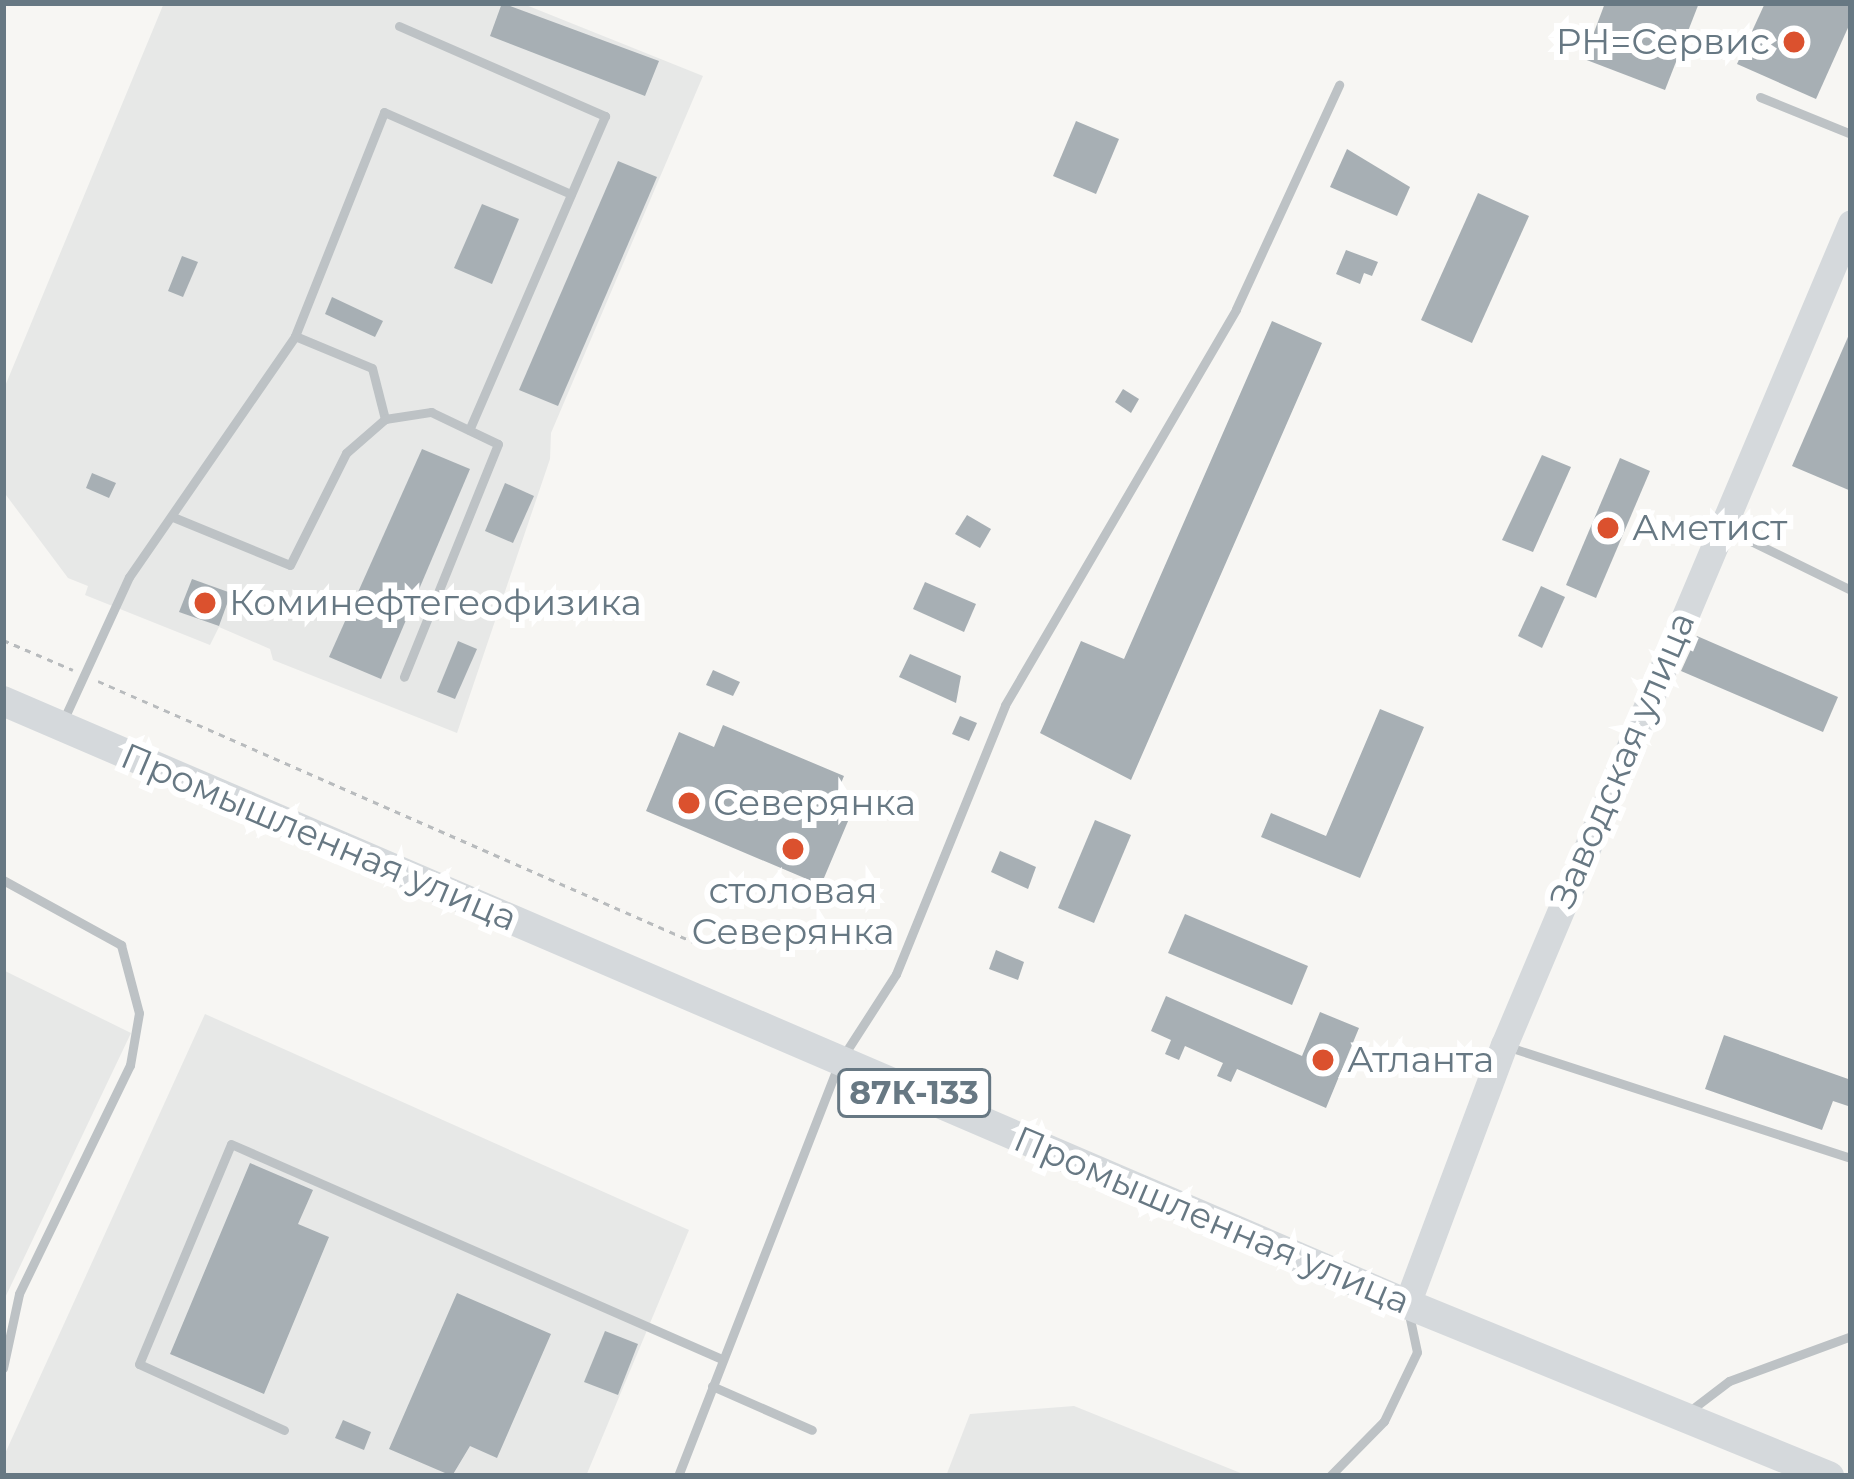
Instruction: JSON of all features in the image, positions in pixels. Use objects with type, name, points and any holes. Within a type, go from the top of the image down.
[{"type":"main road","name":"Промышленная улица","points":[[3,701],[1407,1304],[1829,1476]]},
{"type":"street","name":"Заводская улица","points":[[1407,1304],[1504,1046],[1719,526],[1851,223]]},
{"type":"lane","points":[[399,26],[605,116],[469,430]]},
{"type":"lane","points":[[678,1476],[840,1061],[904,956],[1005,705],[1236,310],[1340,85]]},
{"type":"lane","points":[[1760,97],[1851,134]]},
{"type":"lane","points":[[61,726],[129,577],[295,336],[384,112],[572,194]]},
{"type":"lane","points":[[295,336],[372,368],[385,419]]},
{"type":"lane","points":[[172,517],[290,566],[346,453],[385,419],[431,412],[498,445],[404,677]]},
{"type":"lane","points":[[1719,526],[1851,590]]},
{"type":"lane","points":[[3,880],[121,945],[139,1013],[130,1065],[19,1294],[3,1368]]},
{"type":"lane","points":[[1504,1046],[1851,1158]]},
{"type":"lane","points":[[284,1430],[139,1364],[231,1144],[722,1358]]},
{"type":"lane","points":[[1330,1476],[1384,1421],[1417,1352],[1407,1304]]},
{"type":"lane","points":[[1682,1417],[1729,1381],[1851,1336]]},
{"type":"lane","points":[[712,1386],[812,1430]]},
{"type":"path","points":[[3,640],[696,943]]},
{"type":"shaded area","points":[[164,3],[521,3],[703,76],[551,433],[550,459],[457,733],[273,660],[270,649],[219,627],[210,645],[85,595],[88,586],[68,578],[3,491],[3,391]]},
{"type":"shaded area","points":[[3,970],[131,1033],[3,1302]]},
{"type":"shaded area","points":[[205,1014],[689,1230],[586,1476],[3,1476],[3,1458]]},
{"type":"shaded area","points":[[1074,1406],[1248,1476],[946,1476],[970,1414]]},
{"type":"building","points":[[502,3],[659,61],[645,96],[490,36]]},
{"type":"building","points":[[1605,3],[1699,3],[1665,90],[1584,59]]},
{"type":"building","name":"РН=Сервис","points":[[1765,3],[1851,3],[1851,21],[1816,99],[1737,64]]},
{"type":"building","points":[[1076,121],[1119,139],[1096,194],[1053,176]]},
{"type":"building","points":[[1347,149],[1410,187],[1397,216],[1330,187]]},
{"type":"building","points":[[618,161],[657,177],[558,406],[519,390]]},
{"type":"building","points":[[1478,193],[1529,216],[1472,343],[1421,320]]},
{"type":"building","points":[[482,204],[519,219],[492,284],[454,268]]},
{"type":"building","points":[[1346,250],[1378,262],[1372,276],[1364,273],[1360,284],[1336,274]]},
{"type":"building","points":[[182,256],[198,262],[183,297],[168,291]]},
{"type":"building","points":[[332,297],[383,321],[375,337],[325,314]]},
{"type":"building","points":[[1272,321],[1322,343],[1131,780],[1040,733],[1081,641],[1124,659]]},
{"type":"building","points":[[1851,330],[1851,491],[1792,466]]},
{"type":"building","points":[[1123,389],[1139,399],[1131,413],[1115,402]]},
{"type":"building","points":[[422,449],[470,469],[381,679],[329,657]]},
{"type":"building","points":[[1542,455],[1571,467],[1533,552],[1502,540]]},
{"type":"building","name":"Аметист","points":[[1620,458],[1650,471],[1596,598],[1566,585]]},
{"type":"building","points":[[92,473],[116,483],[109,498],[86,488]]},
{"type":"building","points":[[505,483],[534,496],[513,543],[485,531]]},
{"type":"building","points":[[967,515],[991,529],[980,548],[955,534]]},
{"type":"building","name":"Коминефтегеофизика","points":[[192,579],[231,593],[219,626],[179,612]]},
{"type":"building","points":[[925,582],[976,604],[964,632],[913,609]]},
{"type":"building","points":[[1541,586],[1565,597],[1542,648],[1518,636]]},
{"type":"building","points":[[1697,636],[1838,697],[1823,732],[1681,671]]},
{"type":"building","points":[[458,641],[477,649],[455,699],[437,692]]},
{"type":"building","points":[[910,654],[961,676],[956,703],[899,677]]},
{"type":"building","points":[[713,670],[740,682],[733,696],[706,685]]},
{"type":"building","points":[[1380,709],[1424,727],[1360,878],[1261,837],[1271,813],[1326,836]]},
{"type":"building","points":[[960,716],[977,723],[969,741],[952,734]]},
{"type":"building","points":[[723,725],[844,776],[835,798],[854,807],[821,885],[646,811],[679,732],[714,747]]},
{"type":"building","points":[[1095,820],[1131,835],[1094,923],[1058,908]]},
{"type":"building","points":[[1000,851],[1036,867],[1028,889],[991,872]]},
{"type":"building","points":[[1185,914],[1308,966],[1292,1005],[1168,953]]},
{"type":"building","points":[[996,950],[1024,962],[1018,980],[989,969]]},
{"type":"building","points":[[1166,996],[1302,1056],[1320,1012],[1359,1028],[1326,1108],[1237,1069],[1231,1082],[1217,1076],[1223,1063],[1185,1046],[1179,1060],[1165,1054],[1171,1040],[1151,1031]]},
{"type":"building","points":[[1724,1035],[1851,1080],[1851,1107],[1833,1101],[1822,1130],[1705,1089]]},
{"type":"building","points":[[250,1163],[313,1190],[298,1224],[329,1237],[264,1394],[170,1354]]},
{"type":"building","points":[[457,1293],[551,1334],[497,1458],[470,1446],[452,1476],[389,1449]]},
{"type":"building","points":[[605,1331],[638,1344],[618,1395],[584,1382]]},
{"type":"building","points":[[343,1420],[371,1432],[364,1450],[335,1438]]},
{"type":"place","name":"РН=Сервис","points":[[1794,42]]},
{"type":"place","name":"Аметист","points":[[1608,528]]},
{"type":"place","name":"Коминефтегеофизика","points":[[205,603]]},
{"type":"place","name":"Северянка","points":[[689,803]]},
{"type":"place","name":"столовая Северянка","points":[[793,849]]},
{"type":"place","name":"Атланта","points":[[1323,1060]]}]
